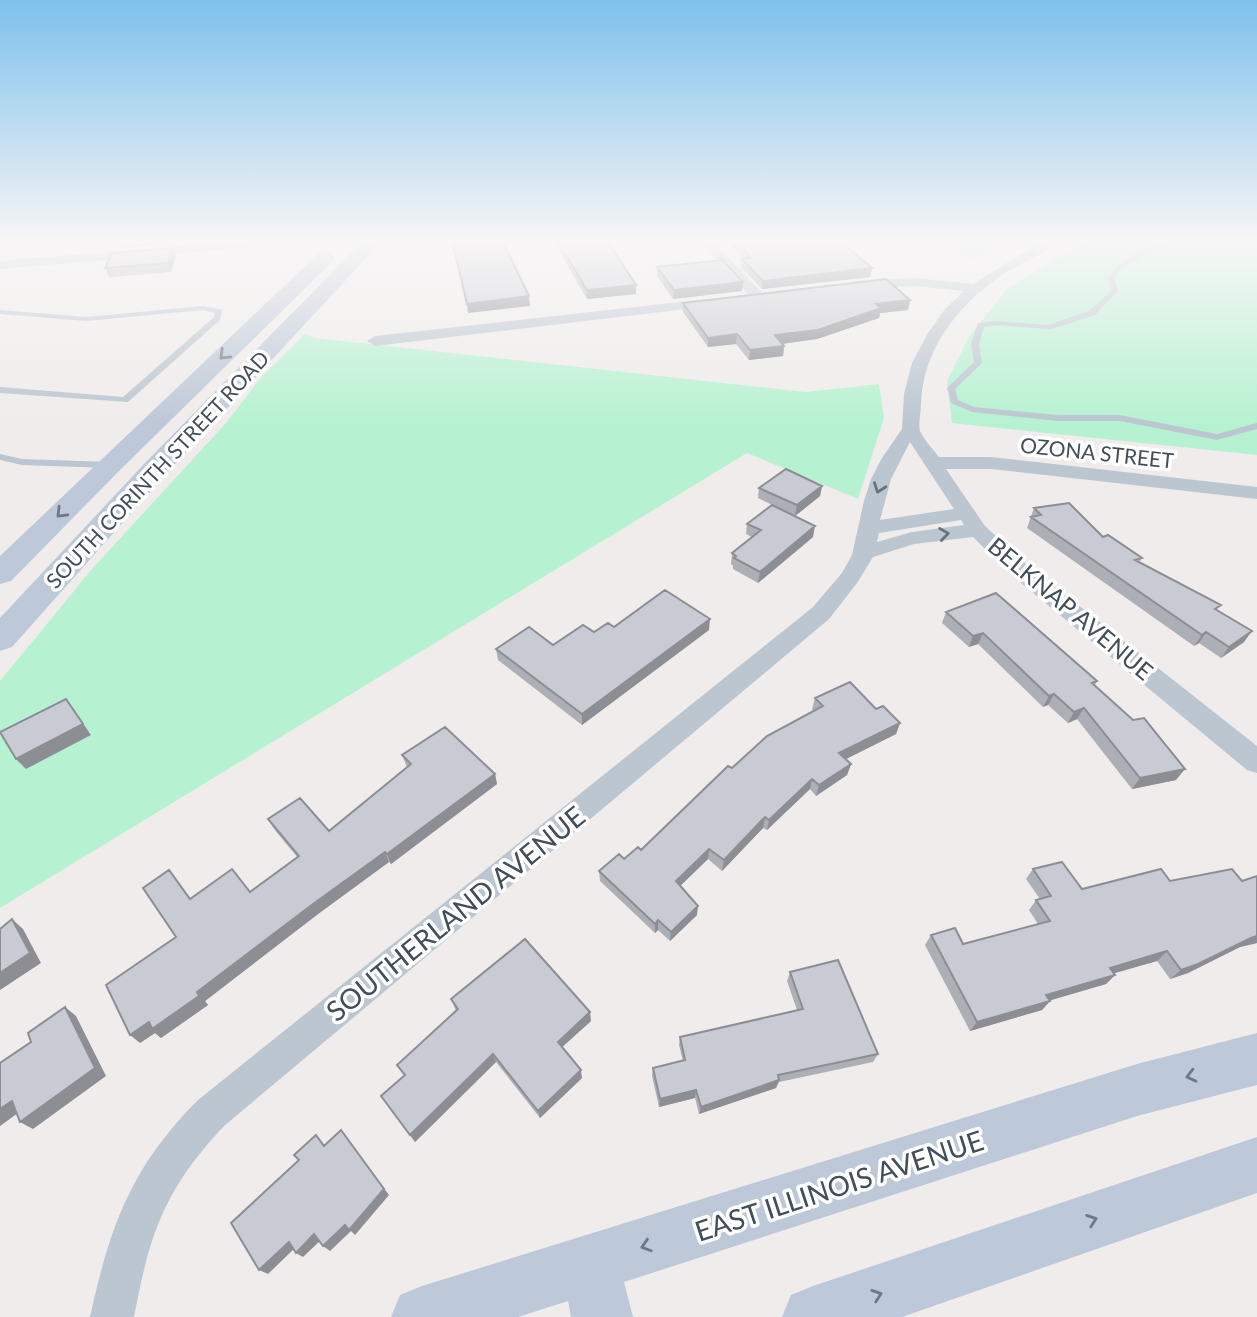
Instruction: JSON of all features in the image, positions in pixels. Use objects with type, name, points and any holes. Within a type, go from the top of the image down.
[{"type":"main road","name":"SOUTH CORINTH STREET ROAD","points":[[0,575],[109,465],[280,301]]},
{"type":"main road","name":"SOUTH CORINTH STREET ROAD","points":[[0,639],[156,468],[315,301]]},
{"type":"main road","points":[[109,465],[156,468]]},
{"type":"main road","name":"EAST ILLINOIS AVENUE","points":[[422,1317],[596,1290],[1137,1090],[1257,1059]]},
{"type":"main road","points":[[813,1317],[1257,1165]]},
{"type":"street","points":[[375,341],[713,301]]},
{"type":"street","points":[[911,430],[911,404],[916,372],[930,341],[961,301]]},
{"type":"street","name":"BELKNAP AVENUE","points":[[911,430],[972,521],[1017,568],[1257,762]]},
{"type":"street","name":"SOUTHERLAND AVENUE","points":[[111,1317],[124,1252],[136,1216],[184,1139],[211,1113],[821,612],[866,541],[872,506],[888,463],[896,447],[911,430]]},
{"type":"street","name":"OZONA STREET","points":[[932,463],[991,463],[1257,493]]},
{"type":"street","points":[[866,541],[912,538],[972,521]]},
{"type":"lane","points":[[1105,301],[1097,305],[1093,313],[1049,327],[995,323],[981,325],[973,348],[978,363],[951,388],[954,401],[972,409],[1058,418],[1120,418],[1217,437],[1257,426]]},
{"type":"lane","points":[[0,312],[86,319],[203,307],[219,313],[217,318],[125,400],[0,390]]},
{"type":"lane","points":[[0,457],[22,462],[109,465]]},
{"type":"green space","points":[[997,301],[1257,301],[1257,455],[952,423],[947,381],[969,337]]},
{"type":"green space","points":[[305,334],[315,338],[806,392],[879,384],[884,418],[858,499],[747,453],[0,908],[0,681],[92,569],[226,423],[259,380]]},
{"type":"building","points":[[898,301],[876,304],[881,308],[818,330],[775,335],[784,346],[750,350],[737,334],[708,338],[683,303]]},
{"type":"building","points":[[786,469],[822,486],[797,505],[759,488]]},
{"type":"building","points":[[1069,503],[1103,537],[1108,535],[1142,558],[1135,560],[1221,605],[1215,609],[1252,631],[1229,647],[1206,632],[1202,635],[1031,517],[1041,515],[1034,508]]},
{"type":"building","points":[[772,505],[815,526],[760,572],[734,558],[736,556],[732,553],[761,530],[747,524]]},
{"type":"building","points":[[665,590],[710,619],[582,714],[496,649],[529,627],[553,645],[583,625],[594,632],[608,623],[614,627]]},
{"type":"building","points":[[996,593],[1097,681],[1092,683],[1133,720],[1144,718],[1185,769],[1140,778],[1084,708],[1074,712],[1054,694],[1049,696],[983,633],[973,636],[946,612]]},
{"type":"building","points":[[850,682],[876,709],[883,706],[900,723],[839,753],[851,764],[819,785],[812,779],[769,820],[765,817],[724,860],[709,849],[676,881],[698,906],[671,932],[658,920],[655,924],[599,871],[619,854],[624,859],[638,847],[641,850],[728,766],[732,768],[767,736],[823,706],[815,698]]},
{"type":"building","points":[[66,699],[83,724],[16,759],[0,732]]},
{"type":"building","points":[[445,727],[495,774],[387,854],[385,852],[313,904],[197,992],[199,996],[152,1029],[149,1022],[130,1035],[106,985],[176,937],[143,888],[169,870],[190,899],[232,869],[250,892],[299,856],[268,819],[300,798],[329,831],[411,764],[402,755]]},
{"type":"building","points":[[1062,862],[1082,889],[1161,869],[1170,881],[1232,869],[1242,881],[1257,876],[1257,936],[1181,970],[1167,951],[1110,968],[1115,975],[1046,995],[1050,1001],[977,1022],[931,935],[955,928],[963,944],[1050,921],[1036,900],[1051,896],[1033,869]]},
{"type":"building","points":[[12,919],[30,953],[0,973],[0,929]]},
{"type":"building","points":[[525,939],[590,1012],[558,1042],[581,1070],[538,1111],[493,1054],[410,1135],[381,1096],[405,1075],[397,1065],[458,1009],[451,999]]},
{"type":"building","points":[[838,960],[878,1054],[778,1075],[779,1080],[701,1107],[696,1090],[660,1099],[653,1068],[685,1060],[680,1037],[803,1009],[790,972]]},
{"type":"building","points":[[65,1007],[95,1068],[20,1122],[12,1101],[0,1109],[0,1063],[31,1042],[28,1033]]},
{"type":"building","points":[[341,1130],[384,1189],[349,1230],[345,1225],[323,1246],[314,1234],[296,1253],[289,1242],[259,1270],[231,1223],[299,1160],[294,1155],[316,1135],[324,1146]]}]
